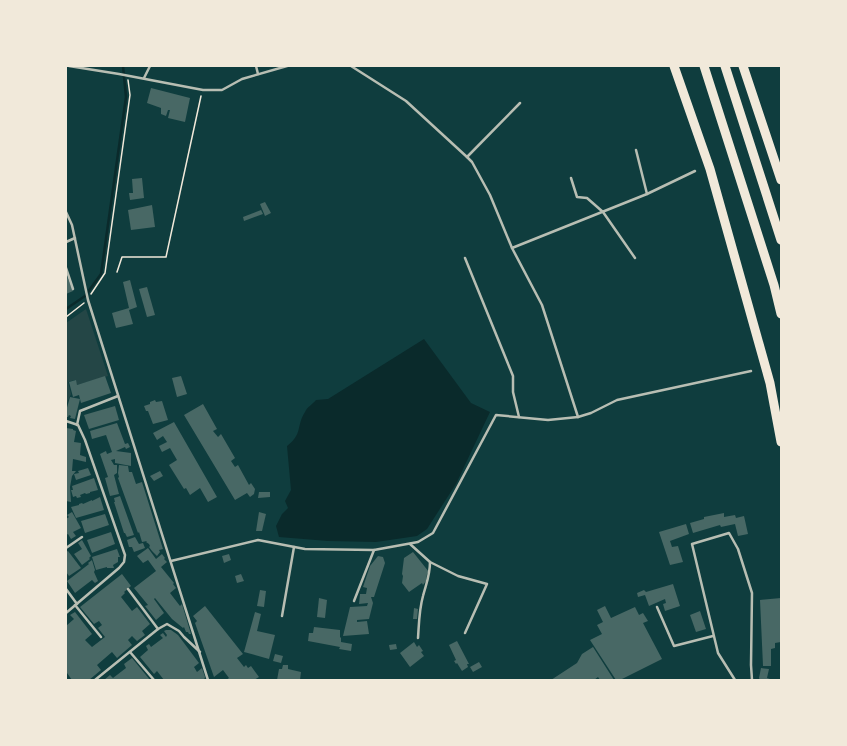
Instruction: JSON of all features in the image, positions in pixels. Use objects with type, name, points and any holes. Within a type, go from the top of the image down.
[{"type":"highway","points":[[674,66],[710,169],[770,382],[781,442]]},
{"type":"highway","points":[[704,66],[774,285],[781,314]]},
{"type":"highway","points":[[725,66],[781,240]]},
{"type":"highway","points":[[743,66],[781,180]]},
{"type":"lane","points":[[69,66],[144,78],[203,90],[222,90],[242,79],[287,66]]},
{"type":"lane","points":[[144,78],[150,66]]},
{"type":"lane","points":[[256,66],[258,74]]},
{"type":"lane","points":[[351,66],[406,101],[467,157],[490,195],[512,248],[542,305],[578,417]]},
{"type":"lane","points":[[467,157],[520,103]]},
{"type":"lane","points":[[636,150],[647,194]]},
{"type":"lane","points":[[512,248],[647,194],[695,171]]},
{"type":"lane","points":[[571,178],[577,197],[587,198],[604,212],[635,258]]},
{"type":"lane","points":[[66,212],[72,226],[84,290],[172,561],[208,680]]},
{"type":"lane","points":[[66,242],[74,238]]},
{"type":"lane","points":[[465,258],[513,376],[513,392],[520,417]]},
{"type":"lane","points":[[66,268],[73,289]]},
{"type":"lane","points":[[172,561],[258,540],[305,549],[374,550],[418,542],[433,533],[496,415],[548,420],[578,417],[617,400],[751,371]]},
{"type":"lane","points":[[76,425],[80,411],[118,396]]},
{"type":"lane","points":[[66,421],[78,425],[85,440],[125,555],[124,562],[119,568],[66,613]]},
{"type":"lane","points":[[736,680],[718,653],[692,544],[728,533],[738,549],[752,593],[752,680]]},
{"type":"lane","points":[[66,548],[82,537]]},
{"type":"lane","points":[[409,543],[430,562],[458,576],[487,584],[464,633]]},
{"type":"lane","points":[[282,616],[294,547]]},
{"type":"lane","points":[[354,601],[374,550]]},
{"type":"lane","points":[[418,638],[422,598],[430,575],[430,562]]},
{"type":"lane","points":[[66,589],[101,638]]},
{"type":"lane","points":[[128,589],[158,629]]},
{"type":"lane","points":[[657,607],[674,646],[713,636]]},
{"type":"lane","points":[[95,680],[158,629],[167,624],[179,631],[200,652]]},
{"type":"lane","points":[[130,652],[154,680]]},
{"type":"path","points":[[66,317],[88,300],[105,273],[130,95],[128,73]]},
{"type":"path","points":[[117,272],[122,257],[166,256],[203,90]]},
{"type":"shaded area","points":[[86,309],[108,376],[77,385],[75,380],[68,382],[71,394],[66,405],[66,323]]},
{"type":"shaded area","points":[[424,339],[471,403],[490,412],[456,484],[427,529],[417,536],[376,542],[328,541],[279,537],[276,526],[282,514],[288,508],[285,501],[291,490],[287,446],[295,438],[306,410],[316,400],[328,399]]},
{"type":"building","points":[[151,88],[190,98],[185,122],[168,118],[170,110],[168,110],[166,116],[161,114],[161,108],[147,103]]},
{"type":"building","points":[[142,178],[144,198],[130,200],[129,193],[133,193],[132,179]]},
{"type":"building","points":[[265,202],[271,213],[265,216],[260,204]]},
{"type":"building","points":[[152,205],[155,227],[131,230],[128,210]]},
{"type":"building","points":[[261,210],[263,214],[244,221],[243,217]]},
{"type":"building","points":[[66,274],[73,291],[66,294]]},
{"type":"building","points":[[130,280],[137,307],[129,310],[133,324],[116,328],[112,313],[129,308],[123,282]]},
{"type":"building","points":[[147,287],[155,315],[147,317],[139,289]]},
{"type":"building","points":[[105,376],[111,393],[81,403],[79,395],[73,397],[69,382],[76,380],[77,385]]},
{"type":"building","points":[[181,376],[187,394],[177,397],[172,378]]},
{"type":"building","points":[[70,397],[80,399],[75,419],[70,418],[71,416],[69,415],[66,417]]},
{"type":"building","points":[[155,400],[156,402],[162,401],[168,420],[153,424],[148,411],[146,411],[144,406]]},
{"type":"building","points":[[203,404],[217,429],[213,431],[218,437],[221,434],[235,458],[231,461],[235,467],[238,465],[249,485],[251,483],[255,489],[254,494],[250,497],[247,493],[235,500],[184,415]]},
{"type":"building","points":[[115,406],[119,420],[89,429],[84,415]]},
{"type":"building","points":[[174,422],[217,497],[208,502],[200,488],[190,495],[186,488],[184,489],[169,465],[177,460],[170,448],[162,452],[159,446],[167,442],[163,436],[157,440],[153,433]]},
{"type":"building","points":[[117,423],[125,444],[128,443],[130,447],[126,449],[125,447],[116,451],[131,453],[131,466],[115,463],[115,459],[111,460],[114,465],[117,465],[117,473],[114,475],[119,494],[110,496],[105,478],[108,477],[100,454],[106,451],[107,454],[112,452],[106,435],[92,439],[90,431]]},
{"type":"building","points":[[66,428],[76,431],[74,442],[81,443],[80,455],[86,457],[86,462],[73,459],[72,471],[76,471],[72,476],[70,487],[71,502],[66,501]]},
{"type":"building","points":[[119,465],[128,466],[129,472],[132,472],[136,484],[142,482],[163,549],[159,550],[160,552],[157,556],[149,547],[149,544],[146,542],[147,541],[142,542],[139,532],[138,533],[118,478]]},
{"type":"building","points":[[88,468],[91,475],[76,480],[74,474]]},
{"type":"building","points":[[160,471],[163,476],[154,481],[150,476]]},
{"type":"building","points":[[94,478],[98,490],[80,495],[81,497],[73,497],[71,490],[73,490],[72,486]]},
{"type":"building","points":[[259,492],[270,492],[270,497],[258,498]]},
{"type":"building","points":[[120,496],[134,535],[127,537],[124,533],[114,502],[114,498]]},
{"type":"building","points":[[100,497],[104,510],[76,518],[71,507]]},
{"type":"building","points":[[72,512],[81,528],[73,532],[76,536],[71,539],[68,534],[66,535],[66,519],[69,517],[67,515]]},
{"type":"building","points":[[259,512],[266,514],[262,531],[256,531]]},
{"type":"building","points":[[724,513],[724,517],[735,515],[736,518],[744,516],[748,534],[738,536],[735,524],[721,527],[720,525],[693,533],[690,523],[704,519],[704,517]]},
{"type":"building","points":[[105,514],[109,525],[85,533],[81,521]]},
{"type":"building","points":[[686,524],[689,534],[670,541],[672,547],[678,546],[683,562],[670,565],[659,532]]},
{"type":"building","points":[[111,532],[115,544],[92,553],[87,540]]},
{"type":"building","points":[[135,537],[139,544],[143,543],[145,548],[134,552],[132,547],[129,547],[127,540]]},
{"type":"building","points":[[82,540],[91,556],[89,558],[90,559],[82,565],[74,554],[82,549],[78,543]]},
{"type":"building","points":[[148,548],[156,559],[162,554],[167,562],[161,567],[174,583],[173,584],[176,588],[170,593],[180,606],[182,604],[191,634],[186,632],[184,627],[183,628],[172,619],[155,598],[154,599],[164,613],[156,620],[145,606],[148,605],[134,588],[156,571],[148,560],[143,563],[137,556]]},
{"type":"building","points":[[117,549],[120,557],[118,557],[118,562],[113,565],[114,568],[107,567],[96,570],[92,557]]},
{"type":"building","points":[[68,551],[81,568],[69,576],[66,572],[66,552]]},
{"type":"building","points":[[413,552],[429,572],[423,585],[422,583],[409,592],[402,583],[402,574],[404,558]]},
{"type":"building","points":[[229,554],[231,560],[224,563],[222,556]]},
{"type":"building","points":[[378,556],[383,557],[385,563],[374,597],[371,597],[373,603],[369,619],[357,620],[357,622],[367,621],[369,634],[343,636],[350,607],[367,606],[368,603],[359,604],[360,594],[366,594],[367,588],[363,587],[370,566]]},
{"type":"building","points":[[92,560],[95,570],[94,572],[98,581],[95,583],[92,580],[75,593],[67,581]]},
{"type":"building","points":[[122,574],[131,586],[121,597],[132,611],[137,607],[150,624],[142,631],[145,635],[137,641],[132,636],[128,640],[132,645],[117,658],[112,652],[97,665],[101,670],[89,680],[72,680],[66,673],[66,626],[74,619],[70,615],[75,612],[92,634],[85,640],[92,647],[105,637],[98,628],[102,625],[99,621],[94,624],[80,607]]},
{"type":"building","points":[[241,574],[244,581],[237,583],[235,576]]},
{"type":"building","points":[[673,584],[680,606],[665,611],[663,604],[666,603],[665,599],[649,606],[645,595],[638,597],[637,593],[644,590],[646,592]]},
{"type":"building","points":[[260,590],[266,591],[264,607],[257,606]]},
{"type":"building","points":[[319,598],[327,600],[325,618],[317,617]]},
{"type":"building","points":[[781,598],[781,642],[775,643],[775,648],[771,649],[771,666],[763,666],[760,600]]},
{"type":"building","points":[[205,606],[243,654],[237,658],[244,667],[246,665],[248,668],[251,666],[259,677],[254,680],[226,680],[229,678],[223,670],[214,677],[195,623],[197,621],[193,616]]},
{"type":"building","points":[[605,606],[611,618],[635,607],[639,615],[643,613],[648,621],[643,623],[662,659],[620,680],[616,680],[590,640],[602,634],[597,625],[603,622],[597,610]]},
{"type":"building","points":[[414,608],[418,609],[417,619],[413,619]]},
{"type":"building","points":[[700,611],[706,629],[696,632],[690,615]]},
{"type":"building","points":[[255,612],[261,614],[257,631],[275,635],[269,659],[244,652]]},
{"type":"building","points":[[314,627],[340,630],[341,642],[352,644],[351,651],[339,649],[340,647],[308,641],[309,633],[313,633]]},
{"type":"building","points":[[171,630],[178,635],[199,663],[194,667],[197,672],[202,668],[205,677],[204,680],[164,680],[157,671],[154,674],[140,657],[148,650],[146,646],[149,644],[151,647],[163,638],[160,635],[163,633],[166,637],[167,635],[164,631]]},
{"type":"building","points":[[457,641],[469,664],[467,664],[468,667],[462,671],[454,661],[456,660],[449,645]]},
{"type":"building","points":[[414,642],[417,647],[419,645],[424,656],[410,667],[400,653]]},
{"type":"building","points":[[396,644],[397,649],[390,650],[389,645]]},
{"type":"building","points":[[593,647],[614,680],[600,680],[598,677],[594,680],[551,680],[577,663],[582,654]]},
{"type":"building","points":[[275,654],[283,656],[281,663],[273,661]]},
{"type":"building","points":[[132,658],[150,680],[104,680],[110,675],[113,678],[126,668],[124,664]]},
{"type":"building","points":[[479,662],[482,667],[473,672],[470,667]]},
{"type":"building","points":[[283,665],[288,665],[288,669],[301,672],[300,680],[277,680],[279,669],[282,669]]},
{"type":"building","points":[[761,668],[769,669],[767,678],[773,680],[760,680]]},
{"type":"waterway","points":[[66,309],[85,296],[101,274],[126,97],[123,66]]}]
